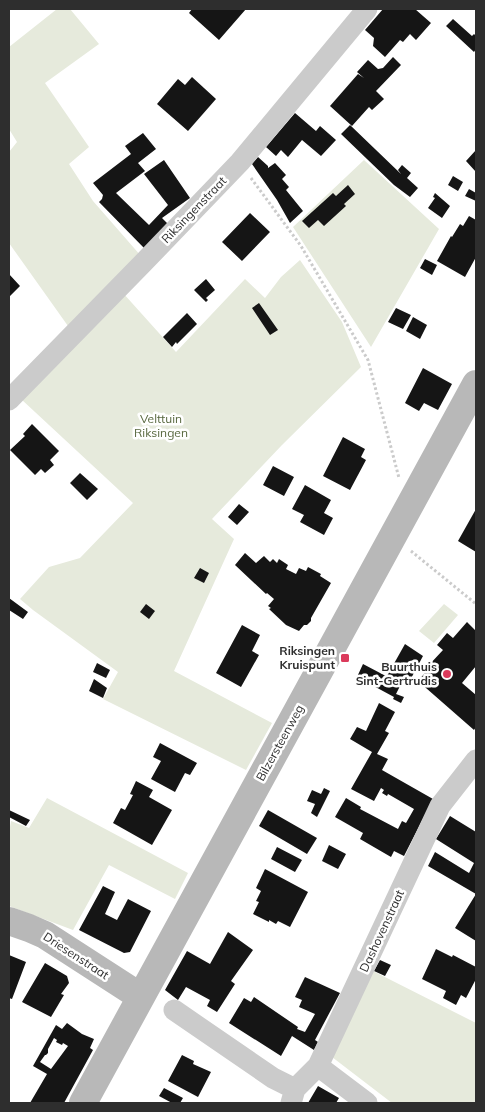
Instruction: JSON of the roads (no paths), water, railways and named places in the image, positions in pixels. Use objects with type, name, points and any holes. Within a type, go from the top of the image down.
[{"type":"main road","name":"Bilzersteenweg","points":[[83,1103],[476,384]]},
{"type":"main road","name":"Driesenstraat","points":[[9,921],[45,935],[141,997]]},
{"type":"street","name":"Riksingenstraat","points":[[9,400],[240,162],[368,9]]},
{"type":"street","name":"Dashovenstraat","points":[[293,1096],[318,1066],[440,806],[476,760]]},
{"type":"street","points":[[174,1010],[273,1078],[293,1096]]},
{"type":"street","points":[[318,1066],[367,1103]]},
{"type":"place","name":"Riksingen Kruispunt","points":[[345,658]]},
{"type":"place","name":"Buurthuis Sint-Gertrudis","points":[[447,674]]},
{"type":"park label","name":"Velttuin Riksingen","points":[[161,426]]}]
